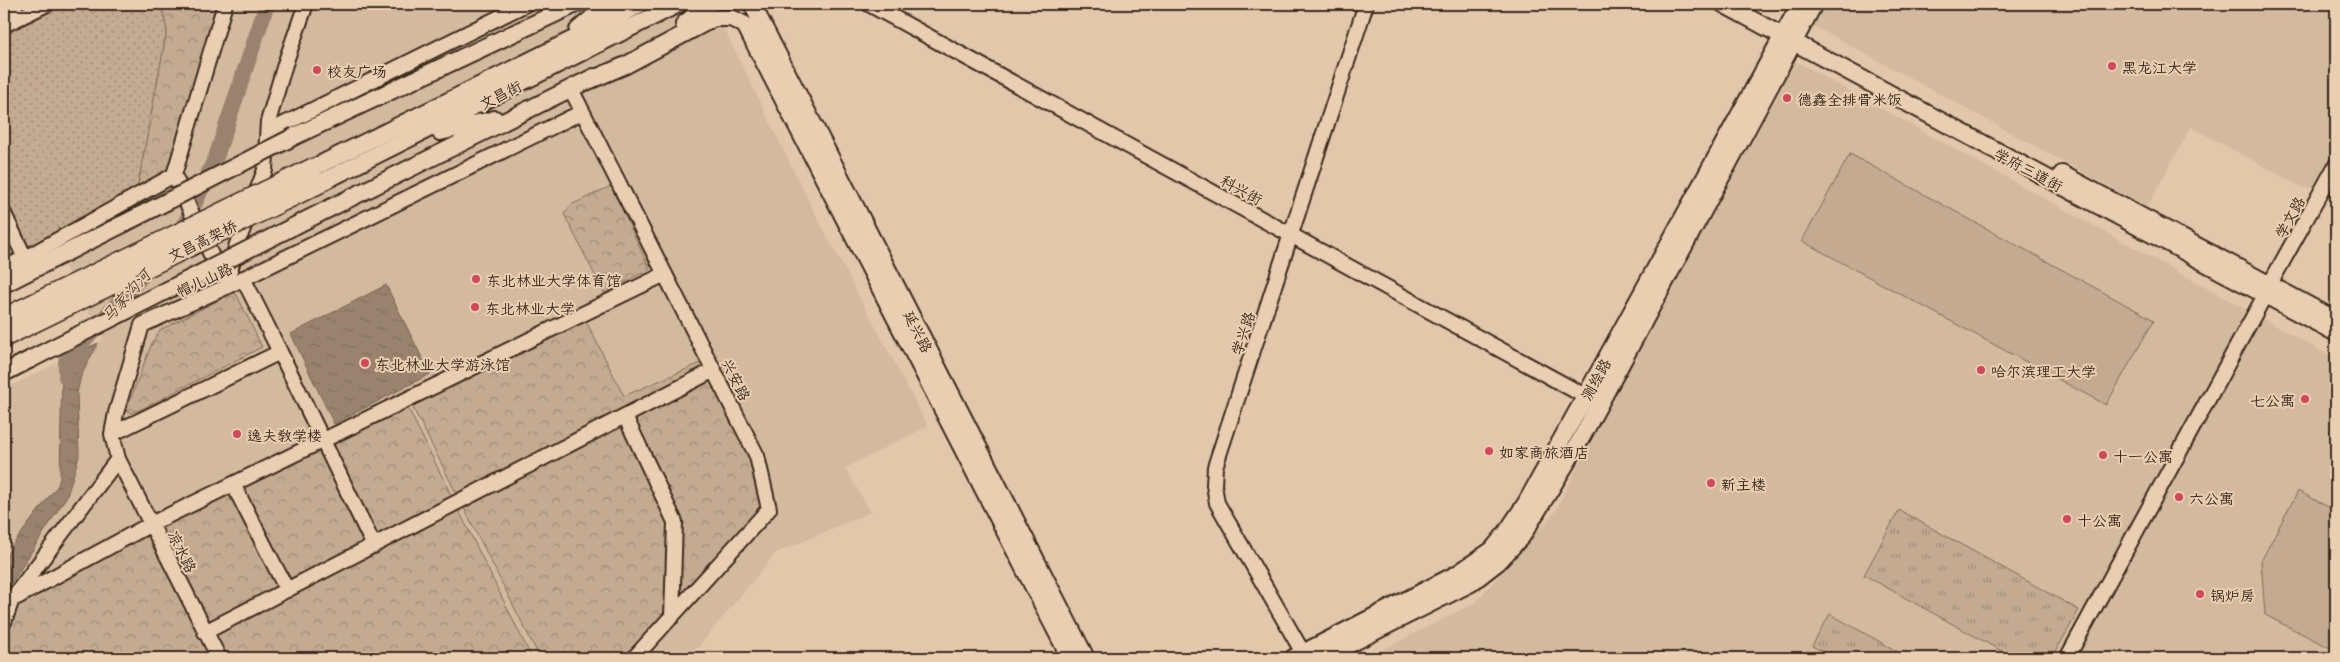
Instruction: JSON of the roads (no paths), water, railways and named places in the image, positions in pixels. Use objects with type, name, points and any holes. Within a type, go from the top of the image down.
[{"type":"highway","name":"文昌高架桥","points":[[4,318],[316,175]]},
{"type":"highway","name":"文昌高架桥","points":[[4,336],[316,175]]},
{"type":"main road","points":[[4,284],[295,136],[576,4]]},
{"type":"main road","points":[[566,42],[608,4]]},
{"type":"main road","name":"文昌街","points":[[316,175],[640,4]]},
{"type":"main road","name":"文昌街","points":[[316,175],[391,149],[678,4]]},
{"type":"main road","points":[[4,373],[518,114],[586,82],[671,34],[709,4]]},
{"type":"main road","name":"延兴路","points":[[752,4],[1086,658]]},
{"type":"main road","name":"学府三道街","points":[[1723,4],[1790,34],[2267,290],[2336,334]]},
{"type":"main road","name":"学府三道街","points":[[1744,4],[1790,34]]},
{"type":"main road","name":"测绘路","points":[[1300,657],[1457,574],[1492,550],[1506,533],[1592,400],[1790,34],[1800,4]]},
{"type":"main road","name":"测绘路","points":[[1790,34],[1814,4]]},
{"type":"main road","name":"延兴路","points":[[586,82],[626,65],[714,18],[731,18],[745,24],[1070,658]]},
{"type":"main road","points":[[391,149],[426,135],[518,114]]},
{"type":"main road","name":"学府三道街","points":[[2267,290],[2336,320]]},
{"type":"main road","points":[[4,336],[6,343],[4,349]]},
{"type":"main road","name":"测绘路","points":[[1322,658],[1445,598],[1471,583],[1498,562],[1522,536],[1578,444],[1592,400]]},
{"type":"street","points":[[12,4],[19,17]]},
{"type":"street","points":[[4,25],[47,4]]},
{"type":"street","points":[[225,4],[174,175],[226,287]]},
{"type":"street","points":[[226,287],[236,247],[265,170],[268,122],[285,64],[306,4]]},
{"type":"street","points":[[268,132],[526,4]]},
{"type":"street","name":"科兴街","points":[[869,4],[1592,400]]},
{"type":"street","name":"学兴路","points":[[1300,657],[1217,503],[1214,485],[1215,467],[1366,4]]},
{"type":"street","name":"兴安路","points":[[571,89],[758,456],[769,509],[634,658]]},
{"type":"street","name":"帽儿山路","points":[[118,459],[112,434],[116,413],[142,325],[226,287],[582,112]]},
{"type":"street","name":"学文路","points":[[2067,658],[2336,165]]},
{"type":"street","points":[[4,268],[174,175]]},
{"type":"street","points":[[4,214],[25,258]]},
{"type":"street","points":[[12,599],[151,524],[665,274]]},
{"type":"street","points":[[243,278],[374,546]]},
{"type":"street","points":[[112,434],[280,352]]},
{"type":"street","points":[[205,632],[714,370]]},
{"type":"street","points":[[625,416],[674,522],[672,617]]},
{"type":"street","points":[[4,622],[12,599],[118,459]]},
{"type":"street","name":"凉水路","points":[[118,459],[219,658]]},
{"type":"street","points":[[233,484],[287,590]]},
{"type":"water","name":"东北林业大学游泳馆","points":[[386,285],[430,374],[334,424],[291,334]]},
{"type":"water","points":[[98,343],[81,376],[77,393],[79,456],[67,496],[4,595],[4,561],[11,547],[58,485],[60,478],[62,361]]},
{"type":"waterway","name":"马家沟河","points":[[186,222],[216,157],[267,4]]},
{"type":"waterway","name":"马家沟河","points":[[66,377],[66,361],[149,268]]},
{"type":"place","name":"黑龙江大学","points":[[2112,66]]},
{"type":"place","name":"校友广场","points":[[317,70]]},
{"type":"place","name":"德鑫全排骨米饭","points":[[1787,98]]},
{"type":"place","name":"东北林业大学体育馆","points":[[476,279]]},
{"type":"place","name":"东北林业大学","points":[[475,307]]},
{"type":"place","name":"东北林业大学游泳馆","points":[[365,363]]},
{"type":"place","name":"哈尔滨理工大学","points":[[1981,370]]},
{"type":"place","name":"七公寓","points":[[2305,399]]},
{"type":"place","name":"逸夫教学楼","points":[[237,434]]},
{"type":"place","name":"如家商旅酒店","points":[[1489,451]]},
{"type":"place","name":"十一公寓","points":[[2103,455]]},
{"type":"place","name":"新主楼","points":[[1711,483]]},
{"type":"place","name":"六公寓","points":[[2179,497]]},
{"type":"place","name":"十公寓","points":[[2067,519]]},
{"type":"place","name":"锅炉房","points":[[2200,594]]}]
